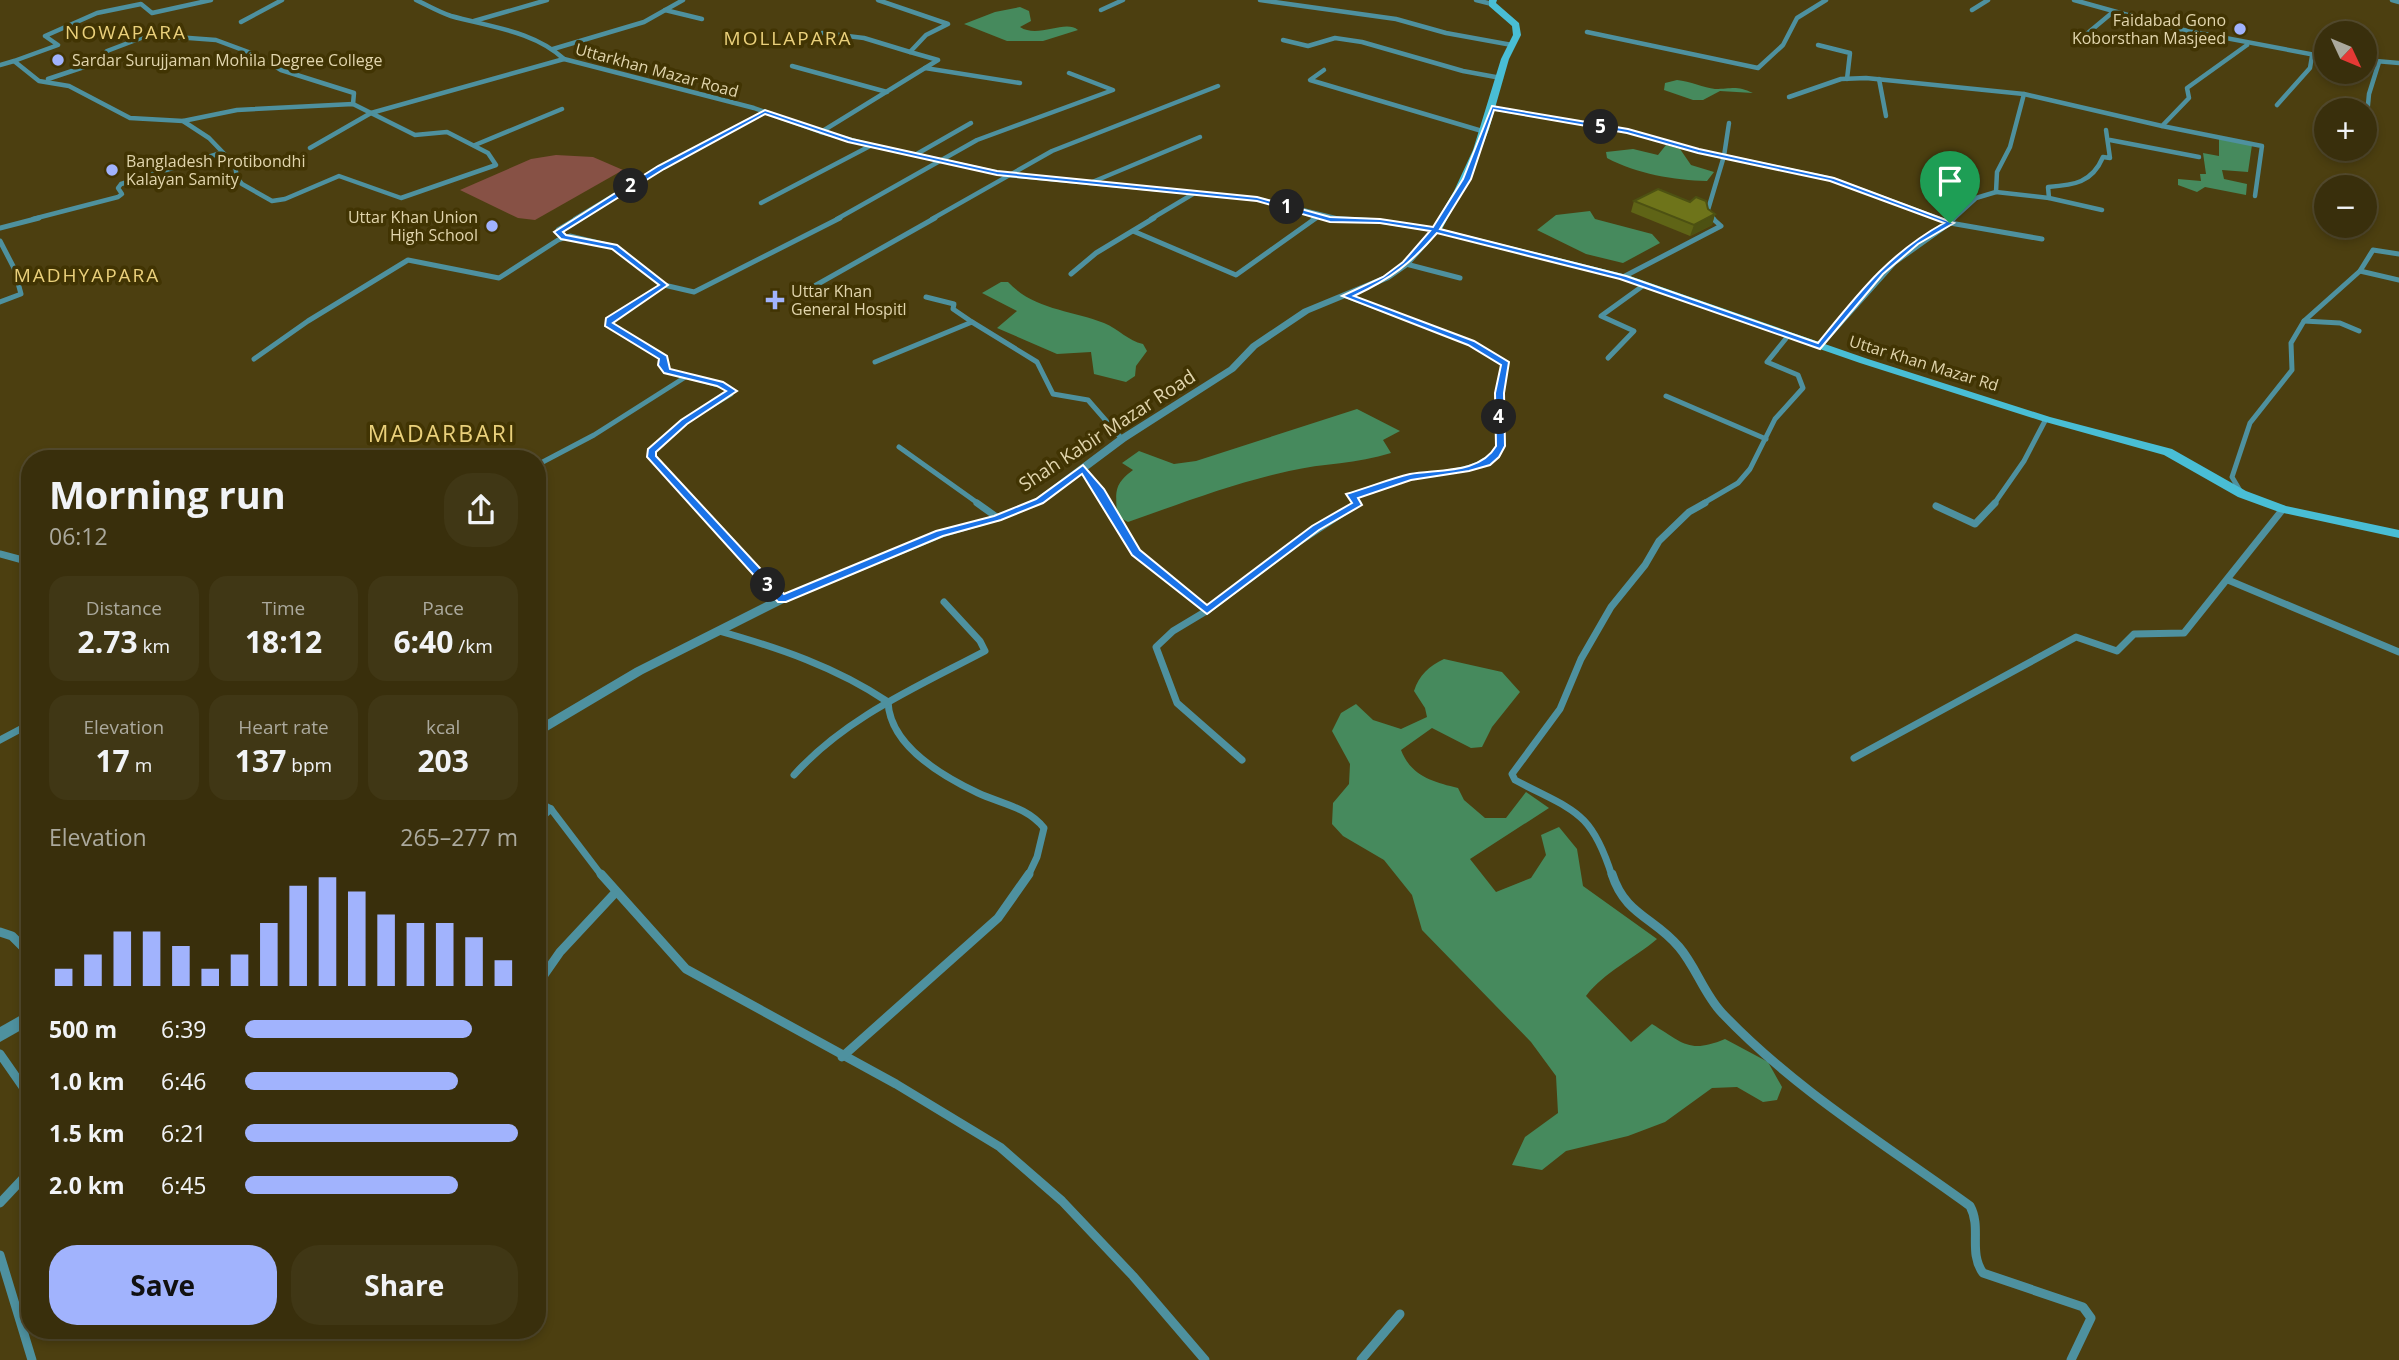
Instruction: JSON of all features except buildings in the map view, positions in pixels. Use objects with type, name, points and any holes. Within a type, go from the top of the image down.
[{"type":"main road","name":"Shah Kabir Mazar Road","points":[[1436,230],[1467,179],[1492,108],[1503,62],[1518,37],[1516,25],[1493,2]]},
{"type":"main road","name":"Uttar Khan Mazar Rd","points":[[1436,230],[1623,277],[1788,336],[2046,419],[2168,452],[2242,494],[2283,509],[2399,534]]},
{"type":"street","points":[[127,0],[127,6]]},
{"type":"street","points":[[0,65],[58,46],[45,36],[97,13],[141,4],[152,13],[211,0]]},
{"type":"street","points":[[241,22],[282,0]]},
{"type":"street","name":"Uttarkhan Mazar Road","points":[[416,0],[448,15],[512,31],[553,49],[564,59],[605,72],[765,112],[821,132],[940,161],[1008,175],[1257,199],[1318,216],[1436,230]]},
{"type":"street","points":[[472,21],[547,0]]},
{"type":"street","points":[[553,49],[644,22],[683,0]]},
{"type":"street","points":[[878,0],[948,24],[926,35],[910,52]]},
{"type":"street","points":[[1101,10],[1123,0]]},
{"type":"street","points":[[1260,0],[1396,19],[1446,33],[1512,45]]},
{"type":"street","points":[[1476,0],[1493,2]]},
{"type":"street","points":[[1587,32],[1758,68],[1771,58],[1797,26],[1797,18],[1826,0]]},
{"type":"street","points":[[1972,10],[1988,0]]},
{"type":"street","points":[[2074,0],[2248,45],[2312,56],[2310,68],[2277,105]]},
{"type":"street","points":[[2392,0],[2399,2]]},
{"type":"street","points":[[665,10],[702,19]]},
{"type":"street","points":[[2083,37],[2113,12]]},
{"type":"street","points":[[821,132],[938,58],[864,38],[822,33]]},
{"type":"street","points":[[44,81],[104,60],[103,56],[107,51],[149,35],[189,36],[236,46],[281,70],[354,93],[356,97],[353,104]]},
{"type":"street","points":[[1283,40],[1308,46],[1335,38],[1362,42],[1463,71],[1501,78]]},
{"type":"street","points":[[1818,45],[1850,53],[1847,79]]},
{"type":"street","points":[[2162,126],[2189,98],[2187,88],[2248,45]]},
{"type":"street","points":[[310,148],[371,113],[564,59]]},
{"type":"street","points":[[14,61],[34,77],[69,86],[130,118],[183,121],[237,110],[353,104],[415,135],[447,132],[488,153],[496,165],[401,198],[339,176],[285,199],[272,201],[242,184],[237,178],[235,165],[220,153],[209,138],[183,121]]},
{"type":"street","points":[[2369,98],[2374,71],[2379,62],[2399,63]]},
{"type":"street","points":[[793,66],[842,82],[887,92]]},
{"type":"street","points":[[925,68],[1020,83]]},
{"type":"street","points":[[1324,70],[1310,80],[1482,131]]},
{"type":"street","points":[[765,112],[661,167],[558,230],[564,237],[615,247],[664,285],[686,292],[702,289],[732,270],[793,244],[986,136],[1113,90],[1069,73]]},
{"type":"street","points":[[1790,97],[1807,88],[1847,79],[1879,79],[2024,94],[2262,146],[2255,196]]},
{"type":"street","points":[[1879,79],[1886,116]]},
{"type":"street","points":[[802,293],[1052,151],[1218,86]]},
{"type":"street","points":[[1996,192],[1997,172],[2010,147],[2024,94]]},
{"type":"street","points":[[1492,108],[1628,131],[1724,156],[1832,179],[1950,223],[2042,239]]},
{"type":"street","points":[[475,145],[562,109]]},
{"type":"street","points":[[915,155],[971,123]]},
{"type":"street","points":[[1623,277],[1721,226],[1707,213],[1724,156],[1729,123]]},
{"type":"street","points":[[2049,198],[2048,187],[2095,176],[2103,157],[2110,158],[2110,140],[2106,130]]},
{"type":"street","points":[[1087,184],[1200,137]]},
{"type":"street","points":[[2110,140],[2199,157]]},
{"type":"street","points":[[761,203],[870,145]]},
{"type":"street","points":[[0,228],[118,197],[122,194],[118,188],[121,184],[220,153]]},
{"type":"street","points":[[1820,346],[1880,272],[1915,242],[1950,223],[1965,206],[1980,196],[1996,192],[2049,198],[2102,210]]},
{"type":"street","points":[[1071,274],[1096,253],[1194,194]]},
{"type":"street","points":[[1133,231],[1236,275],[1318,216]]},
{"type":"street","name":"Shah Kabir Mazar Road","points":[[546,727],[639,671],[782,599],[940,534],[998,518],[1040,501],[1122,439],[1232,369],[1254,346],[1306,311],[1386,278],[1406,264],[1436,230]]},
{"type":"street","points":[[254,359],[401,262],[408,260],[499,278],[564,237]]},
{"type":"street","points":[[0,240],[14,268],[21,294],[0,302]]},
{"type":"street","points":[[2242,494],[2232,477],[2243,452],[2245,435],[2250,423],[2292,370],[2291,343],[2304,321],[2360,271],[2373,250],[2399,254]]},
{"type":"street","points":[[1406,264],[1460,278]]},
{"type":"street","points":[[2360,271],[2399,280]]},
{"type":"street","points":[[664,285],[609,320],[608,324],[664,358],[663,365],[667,371],[720,384],[732,391],[684,422],[651,452],[652,457],[782,599]]},
{"type":"street","points":[[1608,358],[1634,331],[1601,317],[1644,285]]},
{"type":"street","points":[[1242,760],[1177,702],[1156,647],[1162,638],[1207,611],[1315,528],[1359,503],[1350,497],[1409,477],[1466,469],[1486,463],[1501,446],[1499,393],[1506,364],[1499,357],[1471,343],[1346,296]]},
{"type":"street","points":[[926,297],[954,304],[953,309],[1037,362],[1053,394],[1088,400],[1122,439]]},
{"type":"street","points":[[2304,321],[2340,323],[2359,331]]},
{"type":"street","points":[[875,362],[972,322]]},
{"type":"street","points":[[1788,336],[1767,362],[1798,375],[1803,388],[1775,419],[1750,469],[1738,483],[1689,512],[1660,541],[1611,607],[1581,659],[1560,709],[1512,774],[1515,780],[1588,822],[1597,834],[1615,886],[1625,903],[1673,940],[1693,964],[1710,1000],[1724,1016],[1797,1079],[1970,1206],[1978,1223],[1974,1258],[1983,1273],[2083,1307],[2089,1313],[2091,1318],[2071,1360]]},
{"type":"street","points":[[546,460],[594,435],[687,376]]},
{"type":"street","points":[[1666,397],[1766,439]]},
{"type":"street","points":[[1936,506],[1975,524],[1991,509],[2026,461],[2046,419]]},
{"type":"street","points":[[898,447],[998,518]]},
{"type":"street","points":[[1083,468],[1101,491],[1136,552],[1207,611]]},
{"type":"street","points":[[1854,758],[2076,637],[2117,651],[2134,634],[2184,633],[2283,509]]},
{"type":"street","points":[[0,554],[21,560]]},
{"type":"street","points":[[2228,580],[2399,652]]},
{"type":"street","points":[[794,775],[811,753],[831,737],[888,702],[985,651],[980,641],[944,602]]},
{"type":"street","points":[[719,631],[788,652],[854,678],[888,702]]},
{"type":"street","points":[[842,1057],[998,918],[1025,882],[1037,857],[1044,828],[1026,812],[980,794],[946,776],[894,730],[886,714],[888,702]]},
{"type":"street","points":[[0,740],[21,729]]},
{"type":"street","points":[[546,806],[551,809],[615,893],[687,969],[842,1057],[896,1084],[1000,1147],[1062,1201],[1133,1276],[1205,1360]]},
{"type":"street","points":[[546,813],[551,809]]},
{"type":"street","points":[[546,972],[559,952],[615,893]]},
{"type":"street","points":[[0,932],[12,936],[21,945]]},
{"type":"street","points":[[0,1035],[21,1022]]},
{"type":"street","points":[[0,1054],[21,1084]]},
{"type":"street","points":[[0,1203],[21,1181]]},
{"type":"street","points":[[0,1255],[21,1324]]},
{"type":"street","points":[[1361,1360],[1401,1314]]},
{"type":"street","points":[[26,1339],[32,1360]]},
{"type":"shaded area","points":[[1020,7],[1029,11],[1031,21],[1020,27],[1027,30],[1073,27],[1078,30],[1043,41],[1007,41],[964,24],[995,12]]},
{"type":"shaded area","points":[[1677,80],[1715,89],[1738,88],[1753,93],[1720,91],[1703,100],[1693,100],[1664,90],[1665,83]]},
{"type":"shaded area","points":[[2219,138],[2252,145],[2248,172],[2222,170],[2224,179],[2247,184],[2246,195],[2205,187],[2197,192],[2178,185],[2178,179],[2201,181],[2200,174],[2206,174],[2203,153],[2219,156]]},
{"type":"shaded area","points":[[1666,145],[1680,149],[1691,165],[1714,172],[1707,181],[1682,179],[1643,172],[1607,158],[1606,152],[1633,149],[1658,155]]},
{"type":"shaded area","points":[[556,155],[593,157],[623,170],[535,220],[518,218],[460,190],[531,159]]},
{"type":"shaded area","points":[[1590,211],[1595,219],[1652,234],[1660,243],[1623,263],[1586,254],[1537,230],[1556,215]]},
{"type":"shaded area","points":[[1001,282],[1008,282],[1041,304],[1104,323],[1143,344],[1147,351],[1136,366],[1135,376],[1126,382],[1094,374],[1091,352],[1057,354],[997,328],[1017,311],[982,293]]},
{"type":"shaded area","points":[[1357,409],[1400,431],[1383,440],[1391,453],[1269,476],[1128,522],[1117,516],[1117,490],[1122,480],[1133,470],[1122,463],[1139,451],[1174,464],[1196,461]]},
{"type":"shaded area","points":[[1444,659],[1502,672],[1520,692],[1492,727],[1482,747],[1471,748],[1432,728],[1401,750],[1405,759],[1424,776],[1458,788],[1464,800],[1485,818],[1506,818],[1526,792],[1549,808],[1470,859],[1496,892],[1531,878],[1546,855],[1541,835],[1559,827],[1577,849],[1583,886],[1657,939],[1611,972],[1586,996],[1631,1042],[1652,1024],[1679,1041],[1694,1046],[1725,1039],[1768,1062],[1782,1087],[1777,1100],[1763,1102],[1737,1087],[1712,1088],[1665,1122],[1628,1136],[1566,1151],[1542,1170],[1512,1165],[1525,1137],[1558,1113],[1556,1076],[1531,1042],[1422,930],[1412,895],[1384,860],[1343,836],[1332,824],[1333,803],[1349,784],[1350,764],[1332,731],[1341,713],[1356,704],[1373,720],[1401,729],[1427,717],[1425,708],[1414,691],[1425,672]]},
{"type":"place","name":"Faidabad Gono Koborsthan Masjeed","points":[[2240,29]]},
{"type":"place","name":"Sardar Surujjaman Mohila Degree College","points":[[58,60]]},
{"type":"place","name":"Bangladesh Protibondhi Kalayan Samity","points":[[112,170]]},
{"type":"place","name":"Uttar Khan Union High School","points":[[492,226]]},
{"type":"place","name":"Uttar Khan General Hospitl","points":[[775,300]]},
{"type":"district","name":"NOWAPARA","points":[[126,32]]},
{"type":"district","name":"MOLLAPARA","points":[[788,38]]},
{"type":"district","name":"MADHYAPARA","points":[[87,275]]},
{"type":"district","name":"MADARBARI","points":[[442,433]]},
{"type":"route","points":[[1950,223],[1908,205],[1832,179],[1698,151],[1628,131],[1492,108],[1467,179],[1436,230],[1406,264],[1371,286],[1346,296],[1416,321],[1499,357],[1506,364],[1499,393],[1501,446],[1486,463],[1466,469],[1409,477],[1350,497],[1359,503],[1315,528],[1207,611],[1136,552],[1126,540],[1101,491],[1083,468],[1040,501],[998,518],[940,534],[782,599],[652,457],[651,452],[684,422],[732,391],[720,384],[667,371],[663,365],[664,358],[608,324],[609,320],[664,285],[615,247],[570,236],[564,237],[558,233],[558,230],[661,167],[765,112],[850,140],[997,173],[1257,199],[1330,219],[1380,221],[1436,230],[1623,277],[1820,346],[1880,272],[1915,242],[1950,223]]}]
